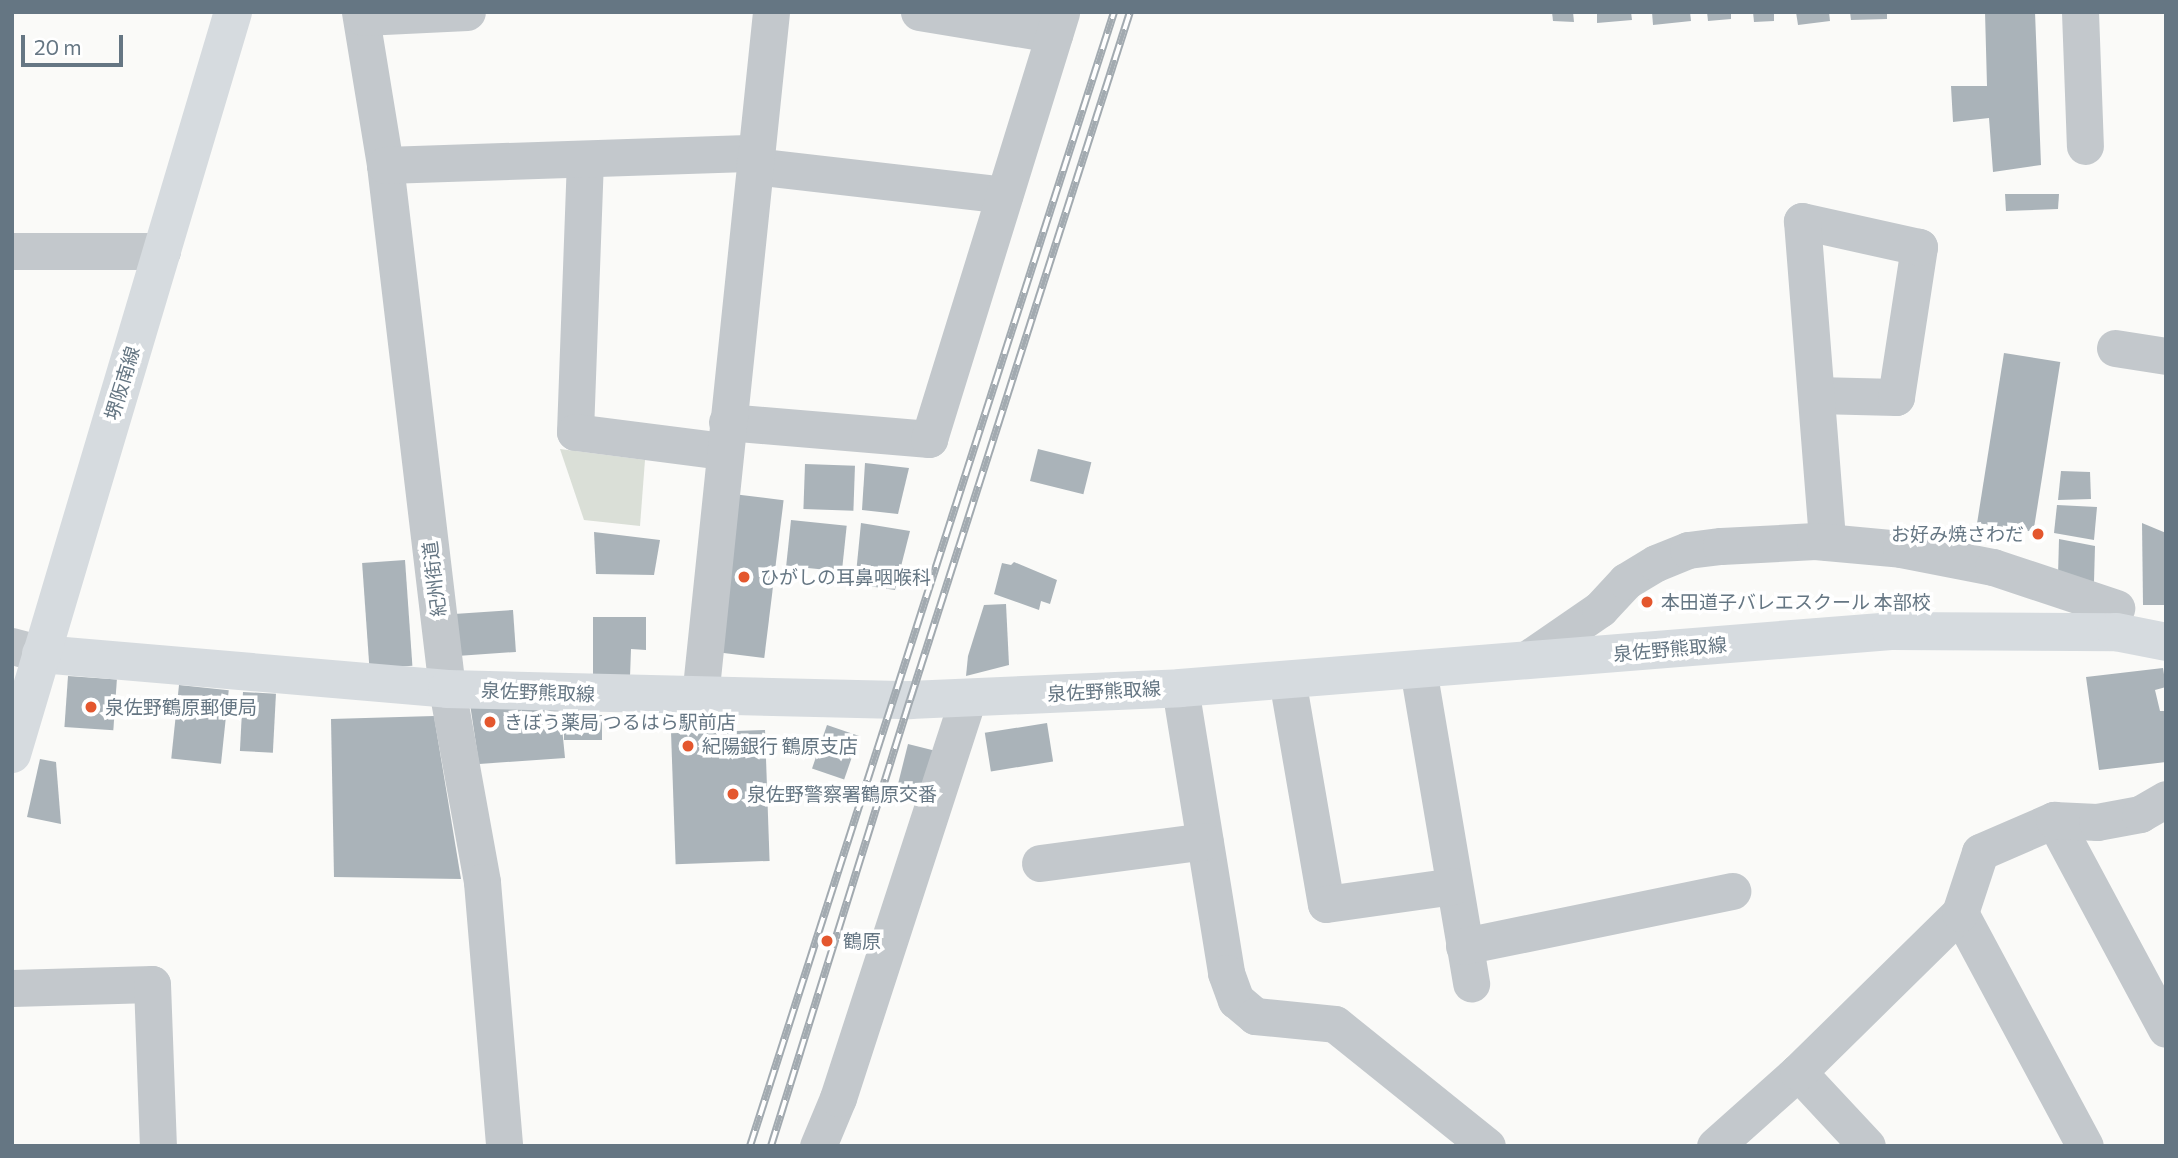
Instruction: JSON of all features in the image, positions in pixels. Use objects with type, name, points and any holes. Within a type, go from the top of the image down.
[{"type":"main road","name":"堺阪南線","points":[[12,754],[22,657],[162,251],[233,12]]},
{"type":"main road","name":"泉佐野熊取線","points":[[22,657],[447,690],[910,700],[1180,688],[1891,631],[2116,632],[2166,642]]},
{"type":"street","points":[[362,15],[467,12]]},
{"type":"street","points":[[700,697],[771,12]]},
{"type":"street","points":[[585,159],[575,432],[929,439],[1058,23],[919,12]]},
{"type":"street","points":[[2080,12],[2085,146]]},
{"type":"street","name":"紀州街道","points":[[362,15],[385,165],[447,690],[482,882],[504,1146]]},
{"type":"street","points":[[385,165],[585,159],[754,160],[1004,195]]},
{"type":"street","points":[[1816,395],[1896,397],[1919,247],[1802,221],[1827,542]]},
{"type":"street","points":[[12,251],[162,251]]},
{"type":"street","points":[[2115,348],[2166,356]]},
{"type":"street","points":[[1526,660],[1600,609],[1626,581],[1656,563],[1688,550],[1721,546],[1827,542],[1901,549],[1993,567],[2116,608]]},
{"type":"street","points":[[1418,669],[1471,984]]},
{"type":"street","points":[[1287,679],[1326,904],[1454,886]]},
{"type":"street","points":[[1180,688],[1226,973],[1236,1000],[1255,1016],[1335,1024],[1487,1146]]},
{"type":"street","points":[[818,1146],[838,1098],[968,698]]},
{"type":"street","points":[[1715,1146],[1798,1072],[1959,913],[1980,852],[2054,820],[2108,820],[2140,814],[2166,799]]},
{"type":"street","points":[[2054,820],[2166,1029]]},
{"type":"street","points":[[1040,863],[1205,841]]},
{"type":"street","points":[[1464,946],[1732,891]]},
{"type":"street","points":[[1959,913],[2085,1146]]},
{"type":"street","points":[[12,988],[152,984],[158,1146]]},
{"type":"street","points":[[1798,1072],[1867,1146]]},
{"type":"shaded area","points":[[560,449],[645,460],[640,526],[584,520]]},
{"type":"building","points":[[1552,12],[1573,12],[1574,22],[1553,21]]},
{"type":"building","points":[[1597,12],[1631,12],[1632,20],[1597,23]]},
{"type":"building","points":[[1652,12],[1690,12],[1691,21],[1653,25]]},
{"type":"building","points":[[1707,12],[1731,12],[1731,19],[1708,21]]},
{"type":"building","points":[[1753,12],[1774,12],[1774,21],[1754,22]]},
{"type":"building","points":[[1796,12],[1829,12],[1830,21],[1798,25]]},
{"type":"building","points":[[1850,12],[1887,12],[1887,19],[1851,20]]},
{"type":"building","points":[[1985,12],[2035,12],[2041,165],[1993,172],[1989,118],[1953,122],[1951,86],[1987,86]]},
{"type":"building","points":[[2005,194],[2059,194],[2058,209],[2006,211]]},
{"type":"building","points":[[2004,353],[2060,362],[2033,532],[1977,523]]},
{"type":"building","points":[[1038,449],[1091,462],[1083,494],[1030,481]]},
{"type":"building","points":[[865,463],[909,468],[898,514],[862,510]]},
{"type":"building","points":[[805,464],[855,466],[853,511],[803,509]]},
{"type":"building","points":[[2061,471],[2090,472],[2091,499],[2058,500]]},
{"type":"building","points":[[733,494],[784,500],[764,658],[714,652]]},
{"type":"building","points":[[2057,505],[2097,507],[2094,540],[2054,533]]},
{"type":"building","points":[[791,520],[847,526],[842,572],[786,566]]},
{"type":"building","points":[[861,523],[910,531],[895,590],[855,584]]},
{"type":"building","points":[[2142,523],[2166,533],[2166,605],[2143,605]]},
{"type":"building","points":[[594,532],[660,540],[654,575],[596,574]]},
{"type":"building","points":[[2059,539],[2095,546],[2094,582],[2058,576]]},
{"type":"building","points":[[405,560],[412,666],[369,669],[362,563]]},
{"type":"building","points":[[1014,562],[1057,580],[1050,604],[1041,601],[1039,610],[994,594],[1002,563],[1011,565]]},
{"type":"building","points":[[1006,604],[1009,665],[966,676],[968,656],[984,605]]},
{"type":"building","points":[[513,610],[516,652],[457,656],[454,614]]},
{"type":"building","points":[[593,617],[646,617],[646,650],[631,649],[630,677],[593,676]]},
{"type":"building","points":[[2163,668],[2166,687],[2155,690],[2160,711],[2166,711],[2166,762],[2099,770],[2086,677]]},
{"type":"building","points":[[68,676],[117,679],[113,730],[64,727]]},
{"type":"building","points":[[179,685],[229,690],[221,764],[171,759]]},
{"type":"building","points":[[243,692],[276,694],[273,753],[240,751]]},
{"type":"building","points":[[470,704],[560,707],[565,758],[479,764]]},
{"type":"building","points":[[564,715],[602,715],[602,740],[564,740]]},
{"type":"building","points":[[434,716],[461,879],[334,877],[331,719]]},
{"type":"building","points":[[1047,723],[1053,762],[991,771],[985,733]]},
{"type":"building","points":[[827,725],[859,736],[844,780],[812,768]]},
{"type":"building","points":[[765,730],[770,861],[676,864],[671,733]]},
{"type":"building","points":[[908,744],[939,752],[927,800],[896,793]]},
{"type":"building","points":[[40,759],[56,762],[61,824],[27,817]]},
{"type":"railway","points":[[750,1146],[1114,12]]},
{"type":"railway","points":[[771,1146],[1130,12]]},
{"type":"place","name":"お好み焼さわだ","points":[[2038,534]]},
{"type":"place","name":"ひがしの耳鼻咽喉科","points":[[744,577]]},
{"type":"place","name":"本田道子バレエスクール 本部校","points":[[1647,602]]},
{"type":"place","name":"泉佐野鶴原郵便局","points":[[91,707]]},
{"type":"place","name":"きぼう薬局 つるはら駅前店","points":[[490,722]]},
{"type":"place","name":"紀陽銀行 鶴原支店","points":[[688,746]]},
{"type":"place","name":"泉佐野警察署鶴原交番","points":[[733,794]]},
{"type":"place","name":"鶴原","points":[[827,941]]}]
